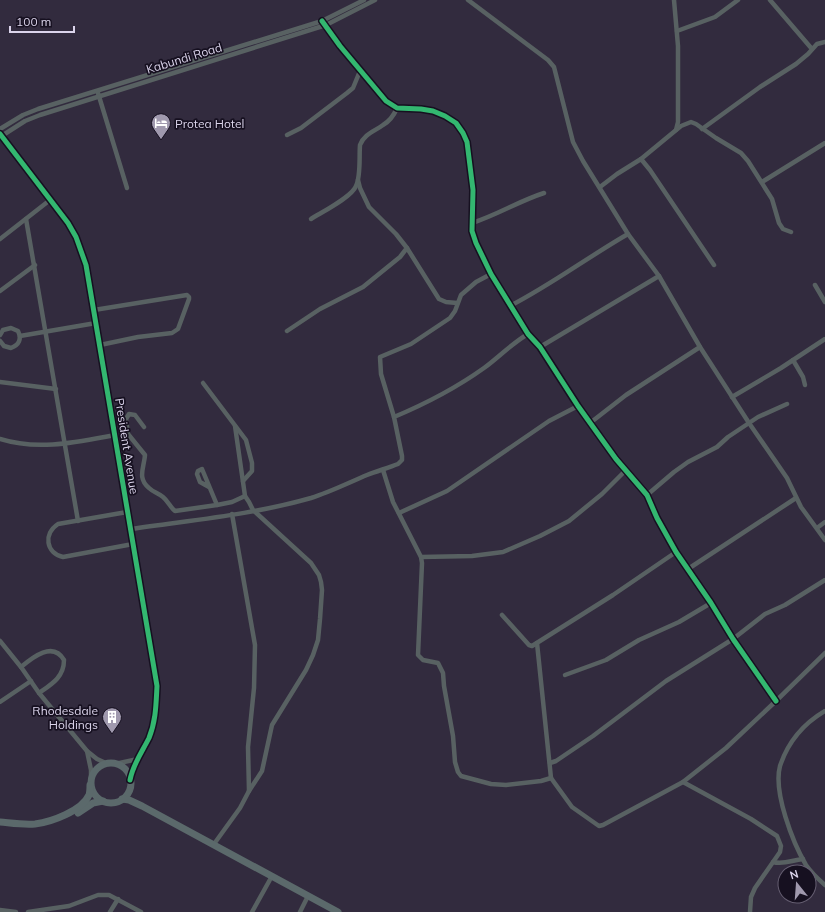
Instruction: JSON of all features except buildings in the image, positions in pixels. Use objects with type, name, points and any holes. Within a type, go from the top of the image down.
[{"type":"highway","points":[[0,822],[34,824],[46,822],[62,816],[80,806],[89,795],[91,782],[97,769],[111,764],[125,770],[134,794],[142,806]]},
{"type":"highway","points":[[91,782],[94,794],[103,801]]},
{"type":"highway","points":[[0,826],[22,829],[47,826],[69,818],[93,803],[103,801],[113,803],[122,799],[126,795],[130,782]]},
{"type":"highway","points":[[122,799],[129,800],[142,806],[338,912]]},
{"type":"street","name":"Kabundi Road","points":[[0,129],[23,115],[97,90],[324,23],[364,0]]},
{"type":"street","name":"Kabundi Road","points":[[0,136],[31,118],[324,23],[375,0]]},
{"type":"street","points":[[468,0],[551,63],[554,67],[573,142],[589,171],[628,234],[659,276],[700,348],[748,423],[787,478],[796,498],[825,540]]},
{"type":"street","points":[[674,0],[678,31],[679,95],[678,122],[676,130]]},
{"type":"street","points":[[678,31],[715,17],[738,0]]},
{"type":"street","points":[[770,0],[812,49]]},
{"type":"street","points":[[324,23],[360,71],[386,101],[397,108],[433,111],[456,123],[463,132],[467,142],[471,168],[473,190],[472,231],[491,274],[528,334],[540,347],[578,406],[625,471],[647,495],[657,518],[676,552],[776,701]]},
{"type":"street","points":[[702,129],[760,87],[796,64],[817,44],[825,42]]},
{"type":"street","points":[[287,135],[301,128],[353,88],[360,71]]},
{"type":"street","points":[[97,90],[127,188]]},
{"type":"street","points":[[311,219],[351,193],[356,187],[358,180],[360,145],[362,140],[384,125],[393,116],[397,108]]},
{"type":"street","points":[[600,187],[616,174],[641,159],[676,130],[691,122],[741,153],[762,182],[774,204],[779,223],[783,229],[791,232]]},
{"type":"street","name":"President Avenue","points":[[0,136],[68,223],[76,237],[82,251],[94,310],[156,686],[156,712],[149,737],[132,770],[130,782]]},
{"type":"street","points":[[762,182],[825,142]]},
{"type":"street","points":[[641,159],[714,265]]},
{"type":"street","points":[[358,180],[369,207],[396,234],[407,248],[439,299],[446,302],[457,303]]},
{"type":"street","points":[[472,222],[486,218],[525,199],[544,193]]},
{"type":"street","points":[[0,239],[50,200]]},
{"type":"street","points":[[26,219],[78,521]]},
{"type":"street","points":[[510,306],[553,282],[628,234]]},
{"type":"street","points":[[287,331],[320,309],[363,287],[400,257],[407,248]]},
{"type":"street","points":[[0,291],[34,265]]},
{"type":"street","points":[[131,529],[232,514],[310,498],[333,490],[368,474],[398,464],[402,460],[402,456],[394,417],[381,374],[380,357],[411,344],[450,318],[455,311],[461,295],[491,274]]},
{"type":"street","points":[[540,347],[659,276]]},
{"type":"street","points":[[815,285],[825,302]]},
{"type":"street","points":[[94,310],[145,303],[170,297],[187,295],[189,297],[178,329],[172,333],[138,337],[100,345]]},
{"type":"street","points":[[20,336],[96,323]]},
{"type":"street","points":[[0,335],[3,330],[11,328],[18,332],[20,336],[18,344],[12,348],[4,346],[0,340]]},
{"type":"street","points":[[394,417],[434,399],[460,383],[484,368],[516,341],[528,334]]},
{"type":"street","points":[[732,397],[793,360],[825,338]]},
{"type":"street","points":[[590,423],[626,395],[700,348]]},
{"type":"street","points":[[793,360],[802,373],[805,385]]},
{"type":"street","points":[[0,382],[56,389]]},
{"type":"street","points":[[203,383],[246,440],[252,463],[252,470],[243,481]]},
{"type":"street","points":[[647,495],[679,468],[717,447],[748,423],[787,404]]},
{"type":"street","points":[[399,513],[447,491],[549,421],[578,406]]},
{"type":"street","points":[[144,427],[135,415],[129,414],[126,419],[128,434],[144,455],[144,463],[141,471],[142,480],[149,488],[162,496],[172,509],[175,511],[217,505],[232,502],[245,496]]},
{"type":"street","points":[[214,844],[240,808],[262,771],[272,725],[306,670],[313,655],[318,640],[322,590],[319,575],[311,563],[253,510],[245,496],[235,426]]},
{"type":"street","points":[[0,439],[26,444],[64,444],[115,435]]},
{"type":"street","points":[[383,470],[389,491],[421,557],[418,655],[423,660],[438,663],[443,673],[453,736],[455,762],[458,772],[465,777],[491,784],[506,785],[541,781],[551,778]]},
{"type":"street","points":[[421,557],[472,556],[503,552],[540,536],[569,521],[602,494],[625,471]]},
{"type":"street","points":[[209,487],[217,505]]},
{"type":"street","points":[[688,569],[796,498]]},
{"type":"street","points":[[127,512],[58,524],[50,531],[48,535],[50,548],[57,555],[67,557],[133,544]]},
{"type":"street","points":[[232,514],[254,645],[254,688],[248,747],[249,791]]},
{"type":"street","points":[[817,528],[825,522]]},
{"type":"street","points":[[502,615],[529,645],[532,646],[676,552]]},
{"type":"street","points":[[550,764],[593,736],[666,681],[733,639],[765,614],[785,605],[825,580]]},
{"type":"street","points":[[565,675],[606,660],[639,640],[679,622],[710,603]]},
{"type":"street","points":[[0,641],[86,751],[97,759],[111,764],[138,759]]},
{"type":"street","points":[[537,643],[551,778],[572,808],[599,826],[603,826],[683,782],[726,748],[825,653]]},
{"type":"street","points":[[21,666],[36,656],[46,652],[55,652],[60,654],[64,660],[62,673],[55,681],[39,692]]},
{"type":"street","points":[[0,702],[31,681]]},
{"type":"street","points":[[825,711],[806,724],[795,736],[782,762],[779,774],[780,792],[784,813],[793,837],[811,872],[825,885]]},
{"type":"street","points":[[86,751],[91,770],[91,782]]},
{"type":"street","points":[[683,782],[751,819],[777,836],[781,846],[780,852],[755,888],[751,897],[750,912]]},
{"type":"street","points":[[773,862],[779,864],[803,859]]},
{"type":"street","points":[[252,912],[272,876]]},
{"type":"street","points":[[28,912],[69,906],[98,895],[109,895],[141,912]]},
{"type":"street","points":[[300,912],[308,896]]},
{"type":"street","points":[[110,912],[118,900]]},
{"type":"street","points":[[0,910],[16,912]]},
{"type":"cycle path","points":[[322,21],[340,46],[386,101],[397,108],[433,111],[456,123],[463,133],[467,142],[473,190],[472,231],[491,274],[528,334],[540,347],[578,406],[616,459],[647,495],[657,518],[676,552],[776,701]]},
{"type":"cycle path","points":[[0,134],[68,223],[76,237],[86,265],[157,686],[155,712],[151,732],[135,763],[130,780]]},
{"type":"place","name":"Protea Hotel","points":[[161,140]]},
{"type":"place","name":"Rhodesdale Holdings","points":[[112,734]]}]
